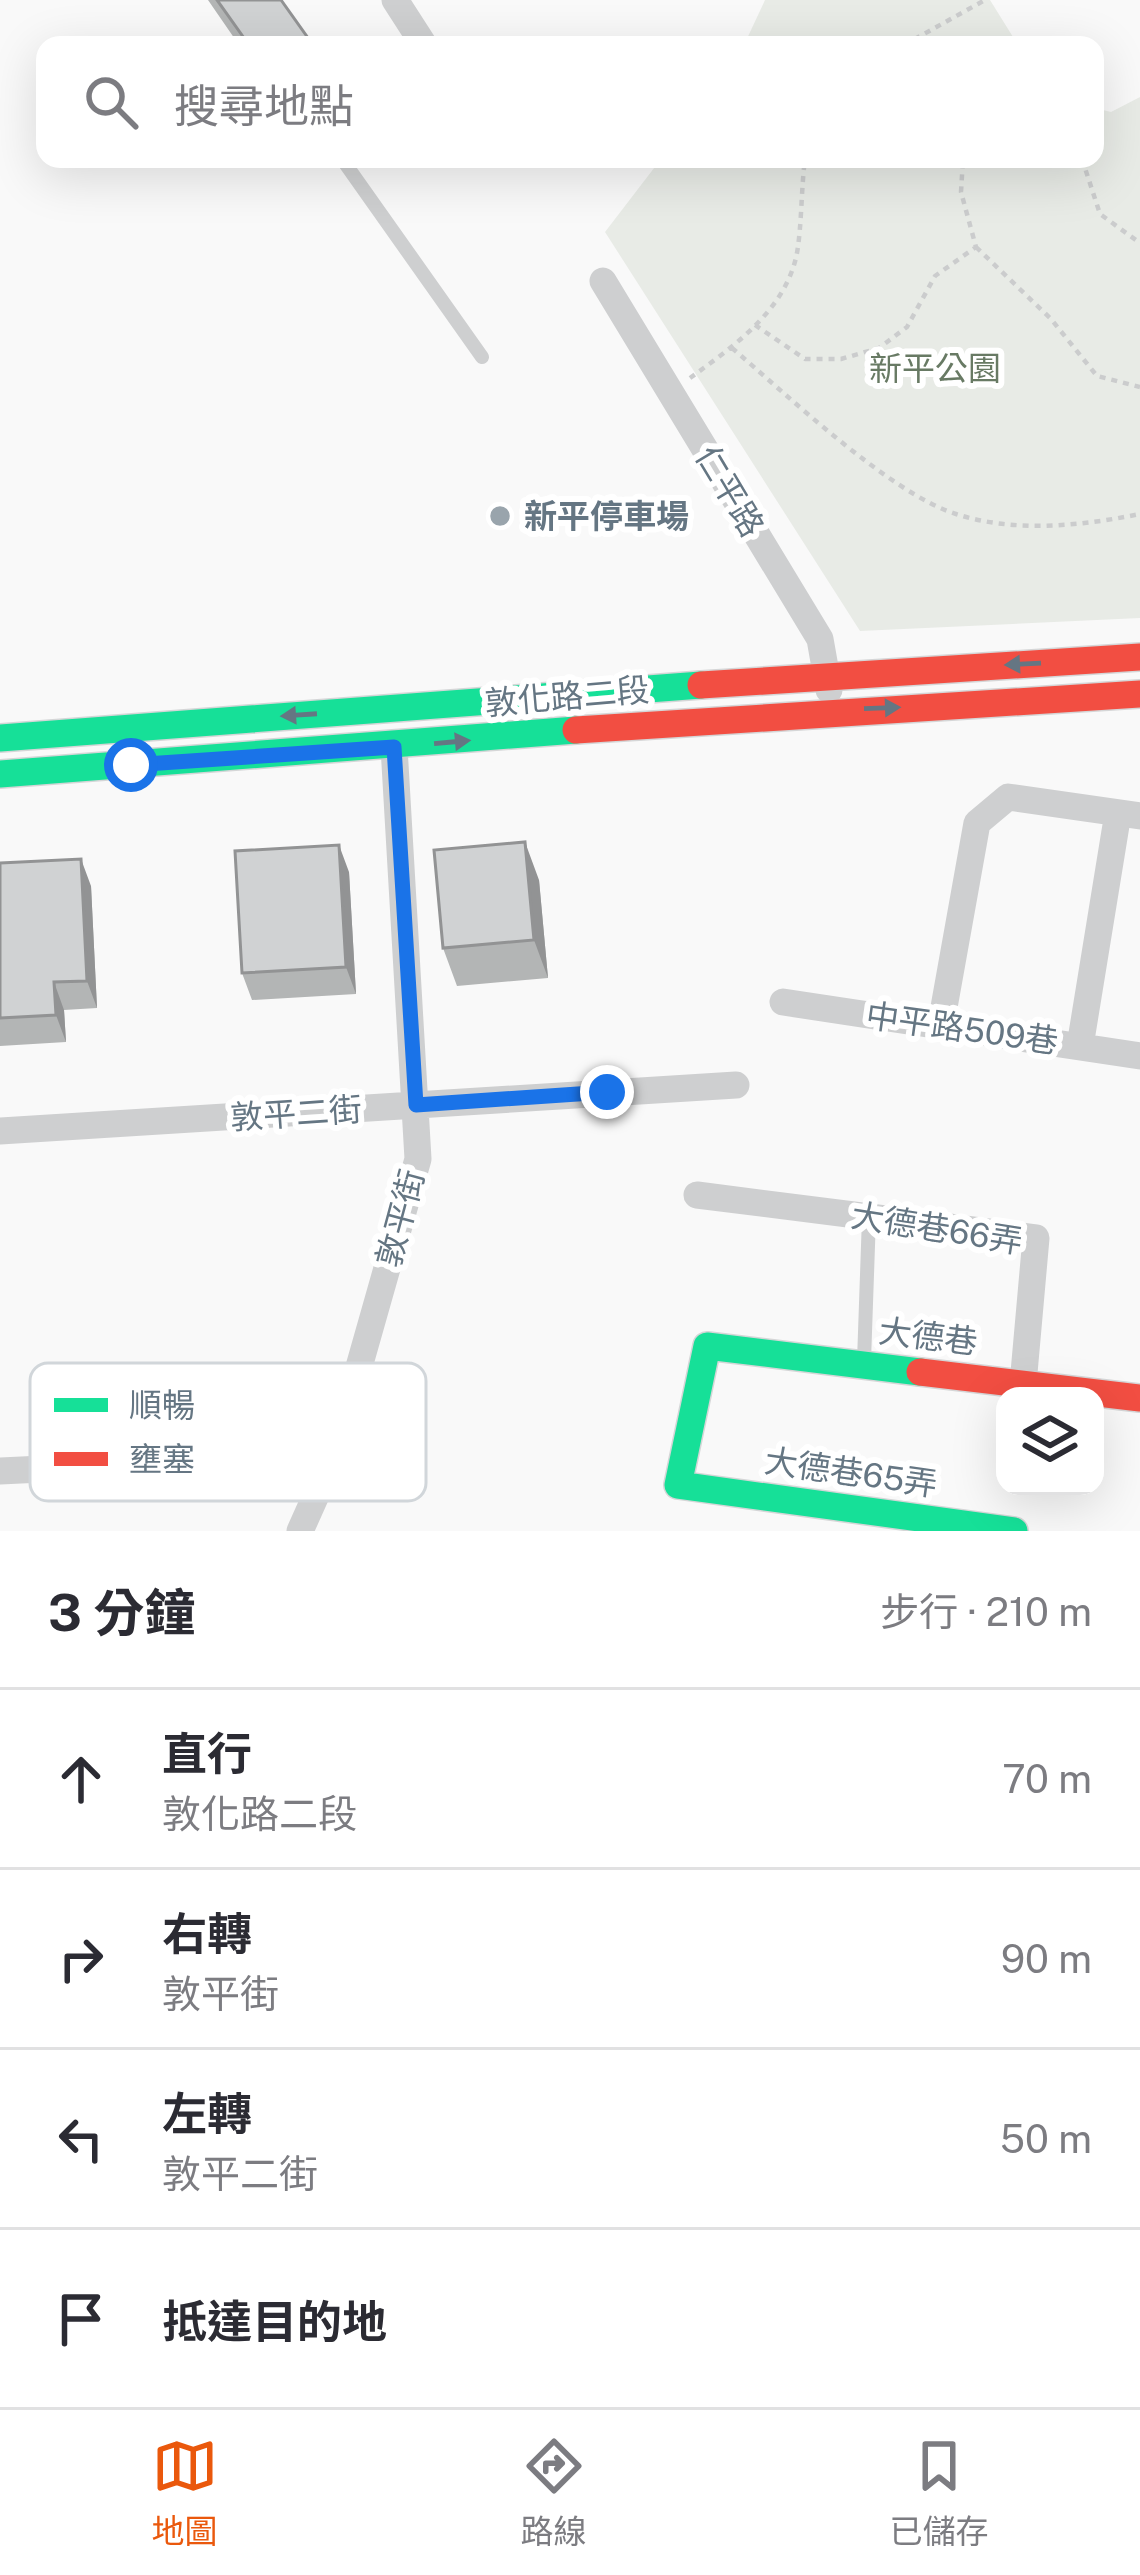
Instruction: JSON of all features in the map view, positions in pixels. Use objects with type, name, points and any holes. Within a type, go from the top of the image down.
[{"type":"street","points":[[395,0],[418,36]]},
{"type":"street","name":"仁平路","points":[[603,281],[820,639],[830,710]]},
{"type":"street","name":"敦化路二段","points":[[0,738],[1140,658]]},
{"type":"street","name":"敦化路二段","points":[[0,774],[830,710],[1140,694]]},
{"type":"street","name":"敦平街","points":[[360,1363],[418,1159],[394,747]]},
{"type":"street","points":[[941,1024],[977,823],[1007,797],[1129,814],[1080,1046]]},
{"type":"street","name":"中平路509巷","points":[[783,1002],[1140,1056]]},
{"type":"street","name":"敦平二街","points":[[0,1131],[736,1085]]},
{"type":"street","name":"大德巷66弄","points":[[697,1195],[1036,1238],[1023,1384]]},
{"type":"street","name":"大德巷","points":[[678,1485],[707,1346],[1140,1398]]},
{"type":"street","points":[[0,1471],[30,1470]]},
{"type":"street","name":"大德巷65弄","points":[[678,1485],[1014,1531]]},
{"type":"street","name":"敦平街","points":[[300,1531],[313,1501]]},
{"type":"lane","points":[[348,168],[482,357]]},
{"type":"lane","points":[[864,1365],[868,1217]]},
{"type":"path","points":[[920,36],[985,0]]},
{"type":"path","points":[[670,392],[732,348],[777,302],[796,254],[804,168]]},
{"type":"path","points":[[962,168],[961,192],[976,247],[1051,319],[1097,376],[1140,387]]},
{"type":"path","points":[[1085,168],[1100,214],[1140,243]]},
{"type":"path","points":[[754,325],[805,359],[841,359],[879,348],[907,327],[935,276],[976,247]]},
{"type":"path","points":[[732,348],[848,446],[952,514],[1009,525],[1090,525],[1140,514]]},
{"type":"green space","points":[[765,0],[990,0],[1012,36],[748,36]]},
{"type":"green space","name":"新平公園","points":[[1140,97],[1140,618],[860,631],[605,232],[654,168],[1104,168],[1104,110],[1111,112]]},
{"type":"building","points":[[217,0],[281,0],[307,36],[243,36]]},
{"type":"building","points":[[525,842],[534,940],[443,948],[434,850]]},
{"type":"building","points":[[339,845],[346,967],[242,973],[235,851]]},
{"type":"building","points":[[81,859],[87,981],[54,982],[56,1015],[0,1018],[0,863]]},
{"type":"traffic: fast","points":[[0,738],[701,685]]},
{"type":"traffic: fast","points":[[0,774],[576,730]]},
{"type":"traffic: fast","points":[[920,1372],[707,1346],[678,1485],[1014,1531]]},
{"type":"traffic: jam","points":[[701,685],[1140,657]]},
{"type":"traffic: jam","points":[[576,730],[1140,694]]},
{"type":"traffic: jam","points":[[920,1372],[1140,1398]]},
{"type":"place","name":"新平停車場","points":[[500,516]]},
{"type":"route","points":[[131,765],[394,747],[416,1105],[607,1092]]}]
